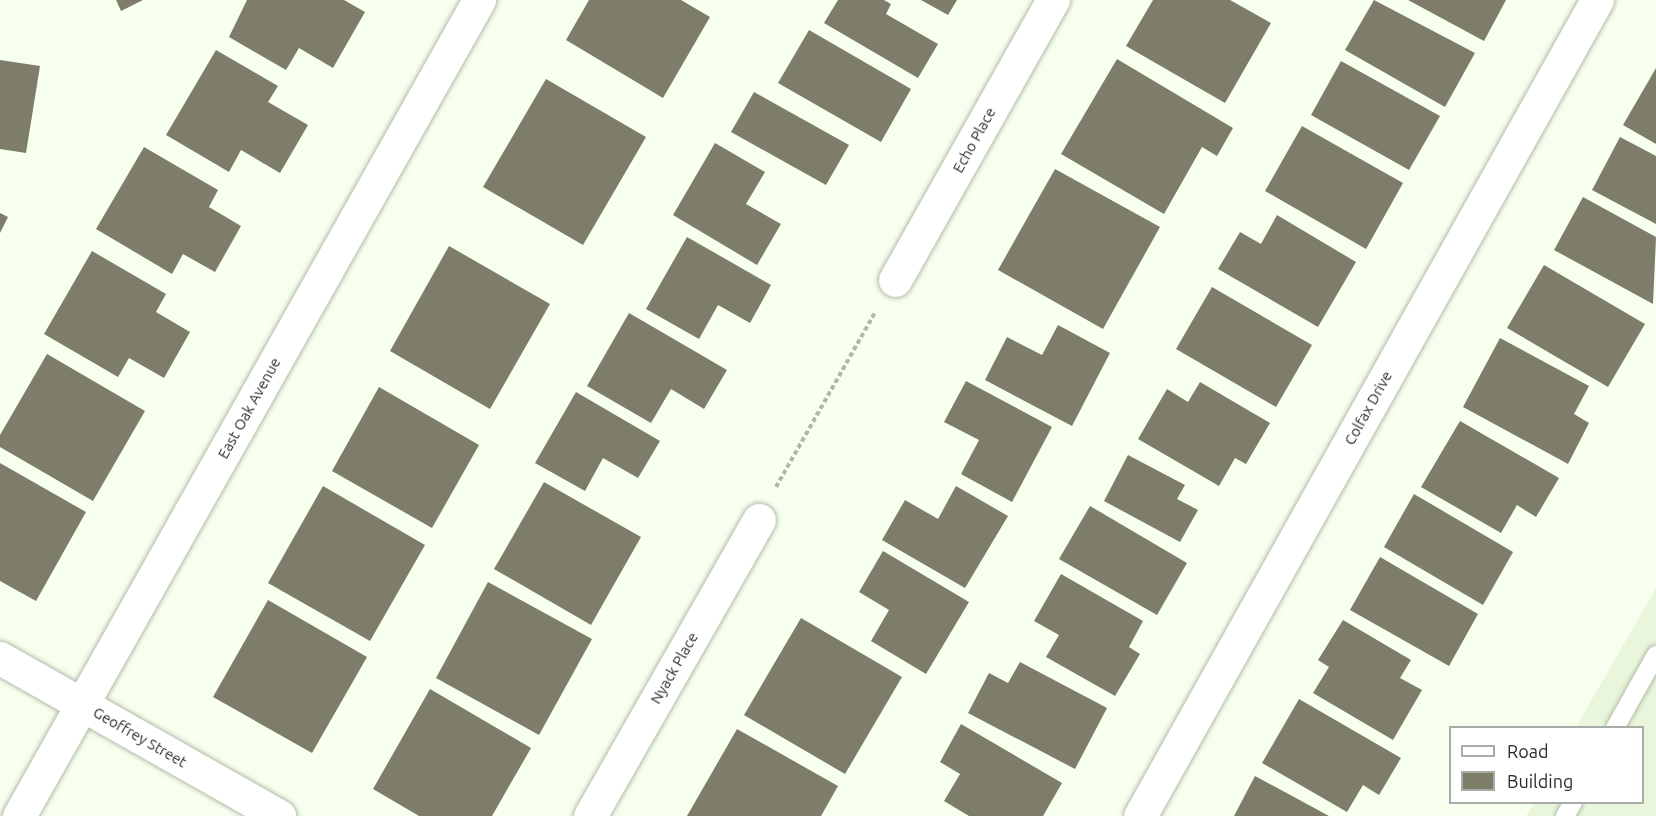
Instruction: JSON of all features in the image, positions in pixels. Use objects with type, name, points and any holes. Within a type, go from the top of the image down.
[{"type":"street","name":"East Oak Avenue","points":[[19,816],[479,0]]},
{"type":"street","name":"Echo Place","points":[[895,280],[1053,0]]},
{"type":"street","name":"Colfax Drive","points":[[1140,816],[1597,0]]},
{"type":"street","name":"Nyack Place","points":[[590,816],[759,520]]},
{"type":"street","name":"Geoffrey Street","points":[[0,658],[279,816]]},
{"type":"lane","points":[[1616,726],[1656,654]]},
{"type":"path","points":[[759,520],[846,357],[895,280]]},
{"type":"shaded area","points":[[1656,588],[1656,816],[1526,816],[1533,804],[1644,804],[1644,726],[1577,726]]},
{"type":"building","points":[[116,0],[143,0],[121,11]]},
{"type":"building","points":[[247,0],[344,0],[365,12],[333,68],[299,48],[286,70],[229,37]]},
{"type":"building","points":[[589,0],[681,0],[710,17],[663,98],[566,40]]},
{"type":"building","points":[[838,0],[884,0],[891,4],[886,14],[938,44],[918,78],[824,23]]},
{"type":"building","points":[[921,0],[957,0],[948,15]]},
{"type":"building","points":[[1153,0],[1230,0],[1271,23],[1225,103],[1126,46]]},
{"type":"building","points":[[1374,0],[1475,53],[1445,107],[1345,50]]},
{"type":"building","points":[[1408,0],[1506,0],[1484,41]]},
{"type":"building","points":[[809,30],[911,89],[881,142],[778,83]]},
{"type":"building","points":[[216,50],[278,86],[268,102],[308,125],[280,173],[241,150],[229,172],[166,135]]},
{"type":"building","points":[[1117,59],[1233,128],[1217,156],[1202,147],[1164,214],[1061,154]]},
{"type":"building","points":[[0,60],[40,66],[26,153],[0,149]]},
{"type":"building","points":[[1341,61],[1440,116],[1409,170],[1311,115]]},
{"type":"building","points":[[1656,68],[1656,144],[1623,125]]},
{"type":"building","points":[[546,79],[646,137],[583,245],[483,187]]},
{"type":"building","points":[[754,92],[849,145],[826,185],[731,132]]},
{"type":"building","points":[[1302,126],[1403,183],[1366,249],[1265,191]]},
{"type":"building","points":[[1620,137],[1656,156],[1656,224],[1592,190]]},
{"type":"building","points":[[715,143],[765,172],[746,204],[781,224],[757,265],[673,215]]},
{"type":"building","points":[[144,147],[218,190],[209,207],[241,226],[215,272],[183,254],[172,274],[96,229]]},
{"type":"building","points":[[1055,169],[1160,227],[1103,329],[998,270]]},
{"type":"building","points":[[1583,197],[1656,237],[1653,304],[1554,250]]},
{"type":"building","points":[[0,213],[8,217],[0,233]]},
{"type":"building","points":[[1277,215],[1356,262],[1318,327],[1218,269],[1240,232],[1261,244]]},
{"type":"building","points":[[687,237],[771,285],[750,323],[718,305],[699,339],[646,309]]},
{"type":"building","points":[[449,246],[550,304],[490,409],[390,351]]},
{"type":"building","points":[[92,251],[166,294],[156,312],[190,332],[164,378],[129,358],[118,377],[44,334]]},
{"type":"building","points":[[1544,265],[1645,324],[1608,387],[1507,328]]},
{"type":"building","points":[[1212,287],[1312,345],[1276,407],[1176,349]]},
{"type":"building","points":[[629,313],[727,370],[704,409],[671,389],[651,423],[587,386]]},
{"type":"building","points":[[1058,325],[1110,353],[1072,426],[985,380],[1007,337],[1042,355]]},
{"type":"building","points":[[1500,338],[1589,386],[1574,414],[1589,423],[1568,464],[1463,407]]},
{"type":"building","points":[[47,354],[145,411],[93,501],[0,447],[0,435]]},
{"type":"building","points":[[966,381],[1052,427],[1012,502],[961,474],[979,440],[944,422]]},
{"type":"building","points":[[1200,382],[1270,423],[1246,464],[1235,458],[1219,486],[1138,439],[1167,389],[1188,402]]},
{"type":"building","points":[[379,387],[479,445],[432,528],[332,471]]},
{"type":"building","points":[[576,392],[660,441],[638,478],[603,458],[585,491],[535,463]]},
{"type":"building","points":[[1460,421],[1559,478],[1536,517],[1517,505],[1501,533],[1421,487]]},
{"type":"building","points":[[1128,455],[1185,485],[1177,499],[1198,510],[1180,542],[1104,501]]},
{"type":"building","points":[[0,463],[86,512],[36,601],[0,581]]},
{"type":"building","points":[[544,482],[641,537],[591,625],[494,569]]},
{"type":"building","points":[[323,486],[425,545],[370,641],[268,583]]},
{"type":"building","points":[[956,486],[1008,516],[965,588],[882,540],[905,500],[938,519]]},
{"type":"building","points":[[1414,494],[1513,552],[1483,605],[1384,547]]},
{"type":"building","points":[[1090,506],[1187,563],[1157,615],[1059,559]]},
{"type":"building","points":[[883,551],[969,602],[926,674],[871,641],[889,610],[859,592]]},
{"type":"building","points":[[1380,557],[1478,614],[1449,666],[1350,610]]},
{"type":"building","points":[[1061,574],[1143,621],[1129,647],[1140,654],[1115,696],[1046,657],[1059,635],[1034,621]]},
{"type":"building","points":[[488,582],[592,639],[539,735],[436,678]]},
{"type":"building","points":[[268,600],[367,657],[312,753],[213,697]]},
{"type":"building","points":[[801,618],[902,677],[845,774],[744,715]]},
{"type":"building","points":[[1343,620],[1411,660],[1400,678],[1422,690],[1393,740],[1313,693],[1329,667],[1318,660]]},
{"type":"building","points":[[1020,662],[1107,708],[1075,769],[968,713],[989,673],[1008,683]]},
{"type":"building","points":[[430,689],[531,748],[492,816],[419,816],[373,789]]},
{"type":"building","points":[[1299,699],[1401,758],[1379,795],[1363,785],[1347,812],[1262,763]]},
{"type":"building","points":[[961,724],[1062,783],[1043,816],[969,816],[944,801],[960,774],[940,762]]},
{"type":"building","points":[[737,729],[838,786],[821,816],[687,816]]},
{"type":"building","points":[[1255,776],[1329,816],[1234,816]]}]
